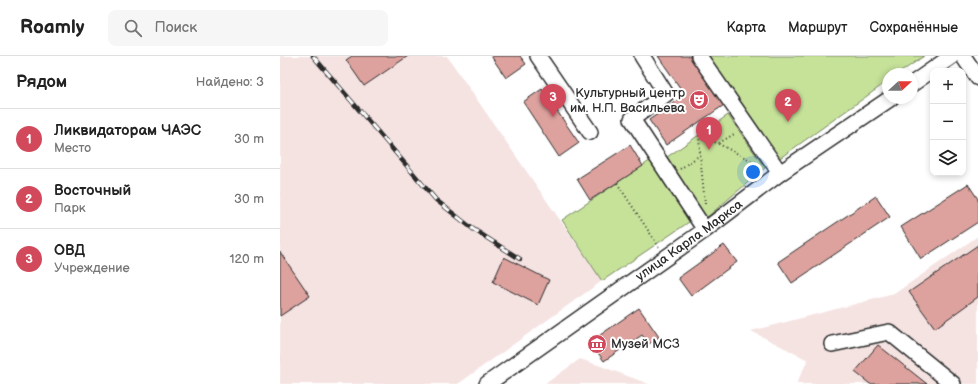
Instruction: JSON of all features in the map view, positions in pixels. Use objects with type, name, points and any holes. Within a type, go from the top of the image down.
[{"type":"street","points":[[538,56],[590,132]]},
{"type":"street","points":[[642,56],[666,94],[632,119],[705,230]]},
{"type":"street","points":[[918,80],[952,56]]},
{"type":"street","points":[[963,56],[978,78]]},
{"type":"street","points":[[703,57],[780,173]]},
{"type":"street","name":"улица Карла Маркса","points":[[487,384],[705,230],[780,173],[882,104]]},
{"type":"street","points":[[832,344],[889,332],[953,384]]},
{"type":"path","points":[[719,144],[739,131]]},
{"type":"path","points":[[705,210],[700,155],[700,134],[759,164]]},
{"type":"path","points":[[676,171],[700,155]]},
{"type":"path","points":[[617,183],[661,250]]},
{"type":"shaded area","points":[[280,56],[447,56],[602,281],[458,384],[280,384]]},
{"type":"shaded area","points":[[978,236],[978,384],[796,384],[808,360],[751,331],[894,294]]},
{"type":"shaded area","points":[[580,359],[598,365],[649,384],[545,384]]},
{"type":"green space","points":[[701,56],[924,56],[907,68],[882,68],[882,85],[773,163]]},
{"type":"green space","points":[[728,115],[765,168],[706,218],[667,157]]},
{"type":"green space","points":[[651,160],[692,220],[602,281],[562,220]]},
{"type":"building","points":[[352,56],[408,56],[364,86],[346,60]]},
{"type":"building","points":[[491,56],[520,56],[526,64],[506,78]]},
{"type":"building","name":"Культурный центр им. Н.П. Васильева","points":[[658,56],[690,56],[724,105],[666,145],[649,120],[685,95]]},
{"type":"building","points":[[542,89],[579,143],[559,157],[523,102]]},
{"type":"building","points":[[630,145],[643,166],[590,200],[577,179]]},
{"type":"building","points":[[968,184],[978,199],[978,222],[921,259],[901,227]]},
{"type":"building","points":[[876,196],[890,217],[792,283],[778,262]]},
{"type":"building","points":[[724,245],[737,262],[691,296],[678,278]]},
{"type":"building","points":[[978,245],[978,297],[935,328],[909,292]]},
{"type":"building","points":[[280,252],[310,296],[280,316]]},
{"type":"building","points":[[504,257],[549,280],[538,305],[493,282]]},
{"type":"building","points":[[639,308],[659,337],[649,344],[642,335],[604,361],[590,342]]},
{"type":"building","points":[[878,345],[927,384],[870,384],[855,372]]},
{"type":"railway","points":[[313,56],[436,200],[473,229],[520,259]]},
{"type":"place","name":"Культурный центр им. Н.П. Васильева","points":[[699,100]]},
{"type":"place","name":"ОВД","points":[[553,117]]},
{"type":"place","name":"Восточный","points":[[788,122]]},
{"type":"place","name":"Ликвидаторам ЧАЭС","points":[[709,150]]},
{"type":"place","name":"Музей МСЗ","points":[[597,344]]}]
